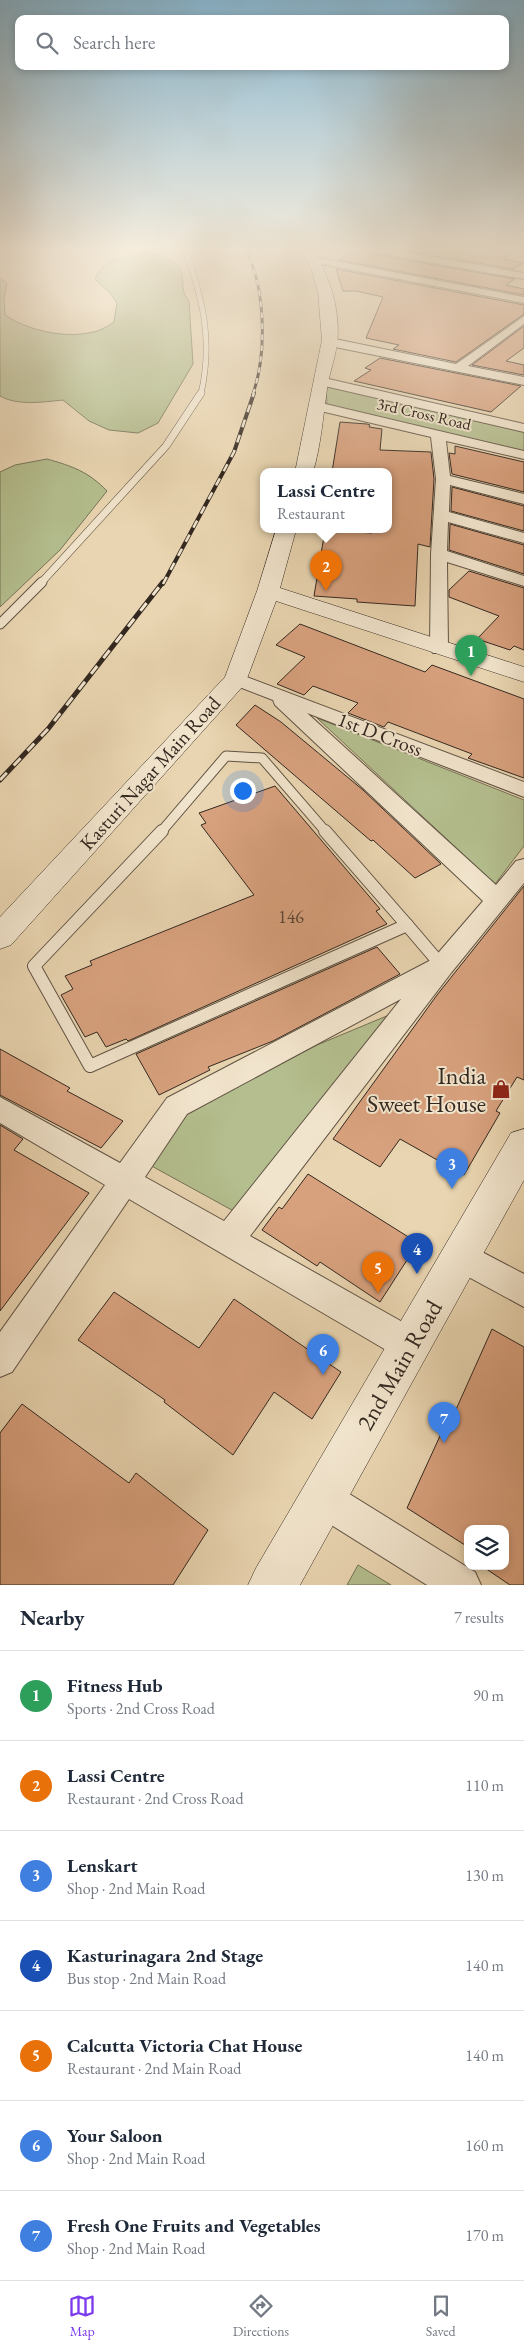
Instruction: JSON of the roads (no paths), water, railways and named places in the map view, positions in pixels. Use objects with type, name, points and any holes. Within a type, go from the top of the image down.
[{"type":"main road","points":[[305,468],[312,445],[320,381],[330,342],[329,323]]},
{"type":"main road","name":"Kasturi Nagar Main Road","points":[[0,937],[236,679],[268,591],[285,533]]},
{"type":"main road","points":[[268,591],[439,649],[524,675]]},
{"type":"main road","name":"2nd Main Road","points":[[273,1585],[524,1145]]},
{"type":"street","points":[[459,367],[520,323]]},
{"type":"street","points":[[330,342],[524,381]]},
{"type":"street","name":"3rd Cross Road","points":[[320,381],[524,428]]},
{"type":"street","name":"3rd Cross Road","points":[[317,406],[524,455]]},
{"type":"street","points":[[438,435],[443,479],[439,554],[439,649]]},
{"type":"street","points":[[443,479],[524,499]]},
{"type":"street","points":[[442,515],[524,538]]},
{"type":"street","points":[[439,554],[524,581]]},
{"type":"street","name":"1st D Cross","points":[[236,679],[524,790]]},
{"type":"street","points":[[273,693],[497,900]]},
{"type":"street","points":[[228,1240],[442,966],[524,868]]},
{"type":"street","points":[[0,1360],[177,1106],[442,966]]},
{"type":"street","points":[[0,1109],[410,1345]]},
{"type":"street","points":[[461,1256],[524,1291]]},
{"type":"street","points":[[322,1498],[462,1585]]},
{"type":"lane","points":[[0,624],[42,583],[166,446],[200,397],[206,375],[207,334],[205,323]]},
{"type":"lane","points":[[407,925],[90,1066],[34,966],[161,832],[226,756],[262,758],[407,925],[442,966]]},
{"type":"railway","points":[[253,394],[261,360],[262,323]]},
{"type":"railway","points":[[163,584],[234,452],[254,393]]},
{"type":"railway","points":[[0,780],[48,729],[163,582]]},
{"type":"place","name":"Lassi Centre","points":[[326,591]]},
{"type":"place","name":"Fitness Hub","points":[[471,676]]},
{"type":"place","name":"India Sweet House","points":[[501,1089]]},
{"type":"place","name":"Lenskart","points":[[452,1189]]},
{"type":"place","name":"Kasturinagara 2nd Stage","points":[[417,1274]]},
{"type":"place","name":"Calcutta Victoria Chat House","points":[[378,1293]]},
{"type":"place","name":"Your Saloon","points":[[323,1375]]},
{"type":"place","name":"Fresh One Fruits and Vegetables","points":[[444,1443]]}]
